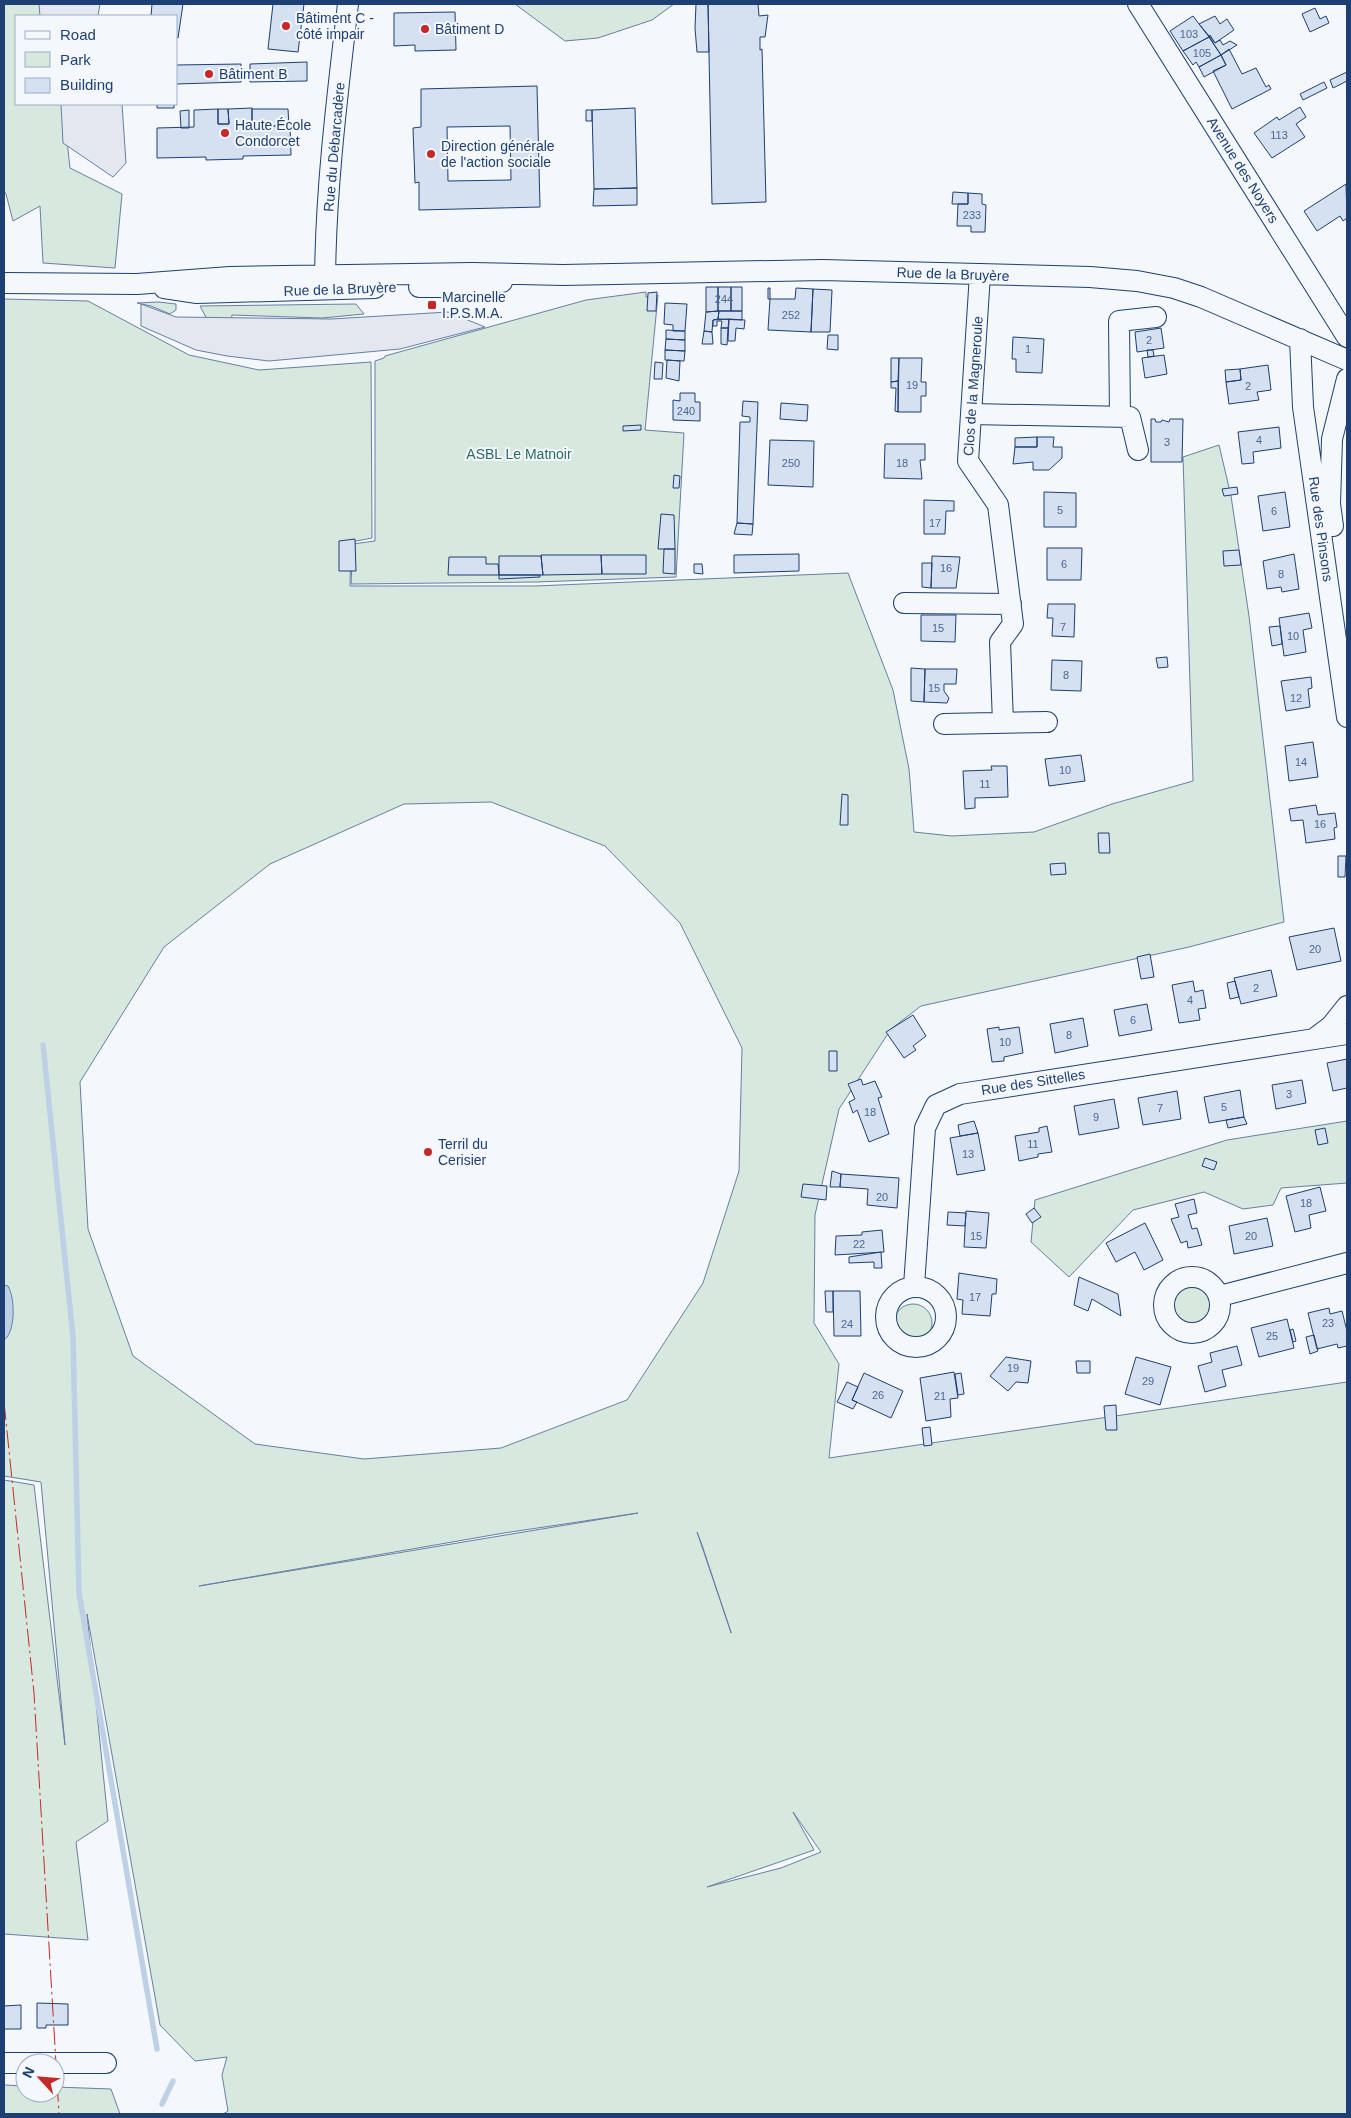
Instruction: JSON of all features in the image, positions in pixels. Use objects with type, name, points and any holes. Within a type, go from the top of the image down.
[{"type":"street","name":"Rue du Débarcadère","points":[[325,283],[338,95],[348,4]]},
{"type":"street","name":"Avenue des Noyers","points":[[1138,4],[1347,337]]},
{"type":"street","name":"Rue de la Bruyère","points":[[4,283],[231,285],[325,283],[472,273],[543,275],[822,270],[1099,278],[1137,281],[1174,288],[1201,297],[1347,360]]},
{"type":"street","name":"Clos de la Magneroule","points":[[980,274],[968,462],[998,505],[1013,624],[1000,642],[1004,723]]},
{"type":"street","points":[[1120,417],[1119,321],[1156,317]]},
{"type":"street","name":"Rue des Pinsons","points":[[1300,339],[1303,407],[1342,645],[1347,717]]},
{"type":"street","name":"Rue des Pinsons","points":[[1347,379],[1332,440],[1330,504],[1347,619]]},
{"type":"street","points":[[971,414],[1130,417],[1138,450]]},
{"type":"street","points":[[904,603],[1010,604]]},
{"type":"street","points":[[944,724],[1048,722]]},
{"type":"street","points":[[1315,1039],[1332,1026],[1347,1006]]},
{"type":"street","name":"Rue des Sittelles","points":[[914,1286],[924,1128],[936,1105],[960,1094],[1347,1034]]},
{"type":"street","points":[[1220,1296],[1347,1263]]},
{"type":"street","points":[[4,2063],[106,2063]]},
{"type":"green space","points":[[4,4],[46,4],[49,15],[15,15],[15,105],[63,105],[70,168],[122,194],[115,268],[43,263],[40,206],[13,221],[4,191]]},
{"type":"green space","points":[[515,4],[674,4],[652,20],[598,38],[565,41]]},
{"type":"green space","name":"ASBL Le Matnoir","points":[[646,292],[646,297],[658,295],[645,430],[684,433],[676,577],[536,582],[351,584],[353,544],[375,541],[375,361],[385,356],[586,300]]},
{"type":"green space","points":[[4,299],[88,301],[189,355],[259,370],[371,362],[372,538],[351,542],[350,586],[535,586],[848,573],[893,690],[909,769],[914,832],[952,836],[1034,832],[1112,804],[1193,781],[1183,457],[1219,445],[1231,496],[1249,616],[1284,922],[1189,947],[921,1006],[891,1029],[839,1109],[815,1215],[814,1323],[839,1364],[829,1458],[1347,1382],[1347,2114],[223,2114],[228,2111],[222,2075],[227,2057],[195,2061],[160,2025],[87,1614],[108,1821],[76,1842],[88,1940],[4,1934],[4,1480],[34,1485],[65,1745],[41,1482],[4,1476]],"holes":[[[491,802],[605,846],[680,923],[742,1048],[739,1171],[703,1283],[627,1400],[501,1448],[364,1459],[255,1444],[133,1356],[88,1229],[80,1082],[164,947],[270,864],[404,804]],[[638,1513],[199,1586],[504,1533]],[[697,1532],[702,1545],[720,1600]],[[793,1812],[821,1852],[781,1868],[707,1887],[814,1850]]]},
{"type":"green space","points":[[158,302],[176,304],[176,310],[170,314],[151,306],[137,303]]},
{"type":"green space","points":[[356,304],[364,314],[322,318],[232,315],[230,330],[210,325],[200,306]]},
{"type":"green space","points":[[1347,1121],[1347,1183],[1281,1188],[1273,1205],[1243,1209],[1204,1192],[1133,1210],[1069,1277],[1031,1242],[1035,1200],[1227,1140]]},
{"type":"green space","points":[[1192,1285],[1205,1291],[1211,1304],[1205,1317],[1192,1323],[1179,1317],[1173,1304],[1179,1291]]},
{"type":"green space","points":[[913,1304],[926,1310],[932,1323],[926,1336],[913,1342],[900,1336],[894,1323],[900,1310]]},
{"type":"green space","points":[[4,2085],[15,2086],[15,2103],[65,2103],[65,2087],[111,2089],[120,2114],[4,2114]]},
{"type":"shaded area","points":[[39,4],[100,4],[98,15],[40,15]]},
{"type":"shaded area","points":[[61,105],[122,105],[126,163],[113,177],[63,143]]},
{"type":"shaded area","points":[[141,304],[176,317],[331,319],[448,312],[485,327],[400,349],[269,361],[196,350],[141,326]]},
{"type":"water","points":[[4,1285],[8,1286],[10,1291],[13,1314],[11,1330],[4,1340]]},
{"type":"building","points":[[152,4],[183,4],[178,38],[178,15],[151,15]]},
{"type":"building","name":"Bâtiment C - côté impair","points":[[273,4],[304,4],[298,52],[268,49]]},
{"type":"building","points":[[696,4],[708,4],[709,52],[697,52]]},
{"type":"building","points":[[708,4],[758,4],[759,16],[768,15],[765,37],[760,37],[760,50],[762,49],[766,202],[712,204]]},
{"type":"building","points":[[1315,8],[1320,19],[1326,16],[1329,23],[1310,32],[1302,14]]},
{"type":"building","name":"Bâtiment D","points":[[455,12],[456,50],[415,51],[415,45],[394,46],[394,13]]},
{"type":"building","points":[[1193,16],[1209,37],[1183,51],[1170,31]]},
{"type":"building","points":[[1215,16],[1220,24],[1227,19],[1234,30],[1215,43],[1199,24]]},
{"type":"building","points":[[1210,35],[1215,43],[1220,40],[1223,45],[1230,41],[1237,45],[1221,55],[1209,37]]},
{"type":"building","points":[[1209,37],[1221,55],[1199,67],[1196,62],[1193,65],[1183,51]]},
{"type":"building","points":[[1229,49],[1242,74],[1256,68],[1266,87],[1269,85],[1271,89],[1232,109],[1213,71],[1226,65],[1221,55]]},
{"type":"building","points":[[1221,55],[1226,65],[1204,77],[1199,67]]},
{"type":"building","name":"Bâtiment B","points":[[307,62],[307,81],[250,82],[250,64]]},
{"type":"building","name":"Bâtiment B","points":[[241,64],[241,82],[178,84],[178,65]]},
{"type":"building","points":[[1347,72],[1347,81],[1333,88],[1330,80]]},
{"type":"building","points":[[1324,82],[1327,88],[1303,100],[1300,94]]},
{"type":"building","name":"Direction générale de l'action sociale","points":[[537,86],[540,207],[419,210],[419,182],[415,183],[413,128],[421,127],[421,89]],"holes":[[[510,126],[511,180],[448,181],[447,127]]]},
{"type":"building","points":[[157,105],[174,105],[174,108],[157,108]]},
{"type":"building","points":[[1300,107],[1306,117],[1296,124],[1305,137],[1272,158],[1254,133],[1277,117],[1279,120]]},
{"type":"building","points":[[252,108],[252,126],[290,126],[291,155],[243,156],[243,159],[206,160],[206,157],[157,158],[157,128],[194,127],[194,110],[218,109],[218,124],[229,124],[228,109]]},
{"type":"building","points":[[635,108],[637,188],[594,189],[592,110]]},
{"type":"building","points":[[218,109],[228,109],[229,124],[218,124]]},
{"type":"building","points":[[252,109],[288,109],[289,126],[252,126]]},
{"type":"building","points":[[189,110],[189,128],[181,128],[180,111]]},
{"type":"building","points":[[586,110],[592,110],[592,121],[586,121]]},
{"type":"building","points":[[1346,184],[1347,218],[1343,221],[1340,216],[1317,231],[1304,211]]},
{"type":"building","points":[[637,188],[637,205],[593,206],[594,189]]},
{"type":"building","points":[[953,192],[968,193],[968,204],[952,204]]},
{"type":"building","points":[[968,193],[982,194],[982,204],[986,205],[985,232],[971,232],[971,226],[957,226],[958,204],[968,204]]},
{"type":"building","points":[[706,287],[718,287],[718,311],[706,312]]},
{"type":"building","points":[[718,287],[731,287],[731,311],[718,311]]},
{"type":"building","points":[[731,287],[742,287],[742,311],[731,311]]},
{"type":"building","points":[[768,288],[770,288],[770,299],[768,299]]},
{"type":"building","points":[[796,288],[813,289],[811,332],[768,330],[770,299],[795,299]]},
{"type":"building","points":[[813,289],[832,290],[830,332],[811,332]]},
{"type":"building","points":[[657,292],[656,311],[647,311],[648,293]]},
{"type":"building","points":[[665,303],[687,304],[685,331],[673,331],[673,325],[664,324]]},
{"type":"building","points":[[719,311],[742,311],[742,320],[718,319]]},
{"type":"building","points":[[719,311],[718,319],[713,320],[712,332],[704,331],[706,312]]},
{"type":"building","points":[[729,319],[728,328],[721,328],[722,321],[717,321],[717,326],[713,326],[713,320]]},
{"type":"building","points":[[729,319],[745,320],[744,329],[736,328],[735,341],[728,341]]},
{"type":"building","points":[[721,328],[728,328],[727,345],[721,344]]},
{"type":"building","points":[[1161,328],[1164,348],[1137,352],[1135,332]]},
{"type":"building","points":[[666,330],[685,331],[685,340],[666,339]]},
{"type":"building","points":[[704,331],[712,332],[713,344],[702,344]]},
{"type":"building","points":[[828,335],[838,335],[838,350],[827,349]]},
{"type":"building","points":[[1013,337],[1044,339],[1042,373],[1016,372],[1016,359],[1012,359]]},
{"type":"building","points":[[666,339],[685,340],[685,351],[665,350]]},
{"type":"building","points":[[665,350],[685,351],[684,361],[665,360]]},
{"type":"building","points":[[1147,350],[1153,350],[1154,356],[1148,357]]},
{"type":"building","points":[[1164,355],[1167,374],[1145,378],[1142,358]]},
{"type":"building","points":[[891,358],[899,358],[898,381],[891,382]]},
{"type":"building","points":[[899,358],[922,358],[921,382],[926,382],[926,396],[921,396],[921,412],[898,412]]},
{"type":"building","points":[[667,360],[680,361],[679,381],[666,378]]},
{"type":"building","points":[[655,362],[663,363],[662,379],[654,379]]},
{"type":"building","points":[[1268,365],[1271,390],[1257,392],[1259,400],[1229,404],[1226,382],[1241,380],[1240,369]]},
{"type":"building","points":[[1240,369],[1241,380],[1226,382],[1225,370]]},
{"type":"building","points":[[898,381],[898,412],[895,411],[896,388],[891,388],[891,382]]},
{"type":"building","points":[[680,393],[695,393],[695,402],[700,402],[700,421],[673,420],[673,400],[680,401]]},
{"type":"building","points":[[743,401],[758,402],[753,524],[737,523],[740,422],[750,422],[750,417],[742,416]]},
{"type":"building","points":[[781,403],[808,405],[807,421],[780,419]]},
{"type":"building","points":[[1151,419],[1155,419],[1156,422],[1161,422],[1162,420],[1169,422],[1170,419],[1183,419],[1182,462],[1151,462]]},
{"type":"building","points":[[641,425],[641,430],[623,431],[623,426]]},
{"type":"building","points":[[1279,427],[1281,448],[1253,452],[1254,463],[1242,464],[1238,432]]},
{"type":"building","points":[[1037,437],[1054,437],[1053,447],[1062,447],[1062,458],[1049,470],[1033,470],[1033,462],[1013,464],[1015,447],[1037,447]]},
{"type":"building","points":[[1037,437],[1037,447],[1015,447],[1015,438]]},
{"type":"building","points":[[770,440],[814,441],[813,487],[768,485]]},
{"type":"building","points":[[885,444],[925,444],[925,460],[920,460],[922,479],[884,478]]},
{"type":"building","points":[[674,475],[680,476],[679,488],[673,488]]},
{"type":"building","points":[[1237,487],[1238,494],[1224,496],[1222,489]]},
{"type":"building","points":[[1044,492],[1076,493],[1076,527],[1044,527]]},
{"type":"building","points":[[1285,492],[1290,527],[1263,531],[1258,496]]},
{"type":"building","points":[[924,500],[954,501],[954,511],[946,511],[945,534],[924,534]]},
{"type":"building","points":[[661,514],[674,515],[675,549],[658,549]]},
{"type":"building","points":[[737,523],[753,524],[752,535],[734,534]]},
{"type":"building","points":[[355,539],[356,571],[339,571],[339,541]]},
{"type":"building","points":[[1047,548],[1082,548],[1081,580],[1047,580]]},
{"type":"building","points":[[664,549],[675,549],[675,574],[663,573]]},
{"type":"building","points":[[1239,550],[1241,565],[1224,566],[1223,551]]},
{"type":"building","points":[[799,554],[799,571],[734,573],[734,555]]},
{"type":"building","points":[[1294,554],[1299,589],[1282,592],[1281,587],[1267,589],[1263,561]]},
{"type":"building","points":[[541,555],[601,555],[602,574],[543,575]]},
{"type":"building","points":[[601,555],[646,555],[646,574],[602,574]]},
{"type":"building","points":[[499,556],[541,556],[543,575],[499,575]]},
{"type":"building","points":[[932,556],[960,557],[956,588],[931,588]]},
{"type":"building","points":[[449,557],[486,557],[486,564],[498,564],[499,575],[448,575]]},
{"type":"building","points":[[922,563],[932,563],[931,588],[922,587]]},
{"type":"building","points":[[694,564],[702,564],[703,574],[694,573]]},
{"type":"building","points":[[499,575],[540,575],[540,577],[499,579]]},
{"type":"building","points":[[1048,604],[1075,604],[1074,637],[1052,636],[1053,618],[1047,618]]},
{"type":"building","points":[[1309,613],[1312,628],[1303,630],[1306,652],[1284,656],[1279,618]]},
{"type":"building","points":[[921,615],[956,615],[955,642],[921,641]]},
{"type":"building","points":[[1280,626],[1282,644],[1272,646],[1269,627]]},
{"type":"building","points":[[1167,657],[1168,667],[1158,668],[1156,658]]},
{"type":"building","points":[[1052,660],[1082,661],[1081,691],[1051,690]]},
{"type":"building","points":[[911,668],[925,669],[924,702],[911,701]]},
{"type":"building","points":[[925,669],[957,669],[956,684],[944,684],[944,691],[949,698],[947,703],[924,702]]},
{"type":"building","points":[[1311,677],[1312,688],[1308,689],[1310,707],[1286,711],[1281,681]]},
{"type":"building","points":[[1313,742],[1318,777],[1289,781],[1285,746]]},
{"type":"building","points":[[1081,755],[1085,781],[1049,786],[1045,759]]},
{"type":"building","points":[[991,766],[1007,766],[1008,797],[975,798],[975,808],[965,809],[963,771],[992,770]]},
{"type":"building","points":[[842,794],[848,795],[848,825],[840,825]]},
{"type":"building","points":[[1316,805],[1318,815],[1335,813],[1337,827],[1334,828],[1335,839],[1306,843],[1303,820],[1291,821],[1289,809]]},
{"type":"building","points":[[1098,833],[1109,833],[1110,853],[1099,853]]},
{"type":"building","points":[[1338,856],[1346,856],[1345,877],[1338,877]]},
{"type":"building","points":[[1065,863],[1066,874],[1051,875],[1050,864]]},
{"type":"building","points":[[1334,928],[1341,961],[1297,970],[1289,937]]},
{"type":"building","points":[[1150,954],[1154,977],[1141,979],[1137,957]]},
{"type":"building","points":[[1271,970],[1277,996],[1241,1004],[1234,978]]},
{"type":"building","points":[[1193,981],[1195,992],[1203,990],[1206,1008],[1198,1009],[1200,1020],[1179,1023],[1172,985]]},
{"type":"building","points":[[1235,981],[1239,997],[1230,999],[1227,983]]},
{"type":"building","points":[[1147,1004],[1152,1030],[1119,1036],[1114,1010]]},
{"type":"building","points":[[913,1015],[926,1036],[913,1046],[916,1050],[904,1058],[886,1032]]},
{"type":"building","points":[[1083,1018],[1088,1046],[1055,1053],[1050,1024]]},
{"type":"building","points":[[999,1027],[999,1030],[1019,1027],[1023,1053],[1004,1057],[1004,1061],[992,1062],[987,1029]]},
{"type":"building","points":[[829,1051],[837,1051],[837,1071],[829,1071]]},
{"type":"building","points":[[1347,1059],[1347,1088],[1333,1091],[1327,1063]]},
{"type":"building","points":[[861,1079],[863,1085],[875,1081],[882,1097],[878,1098],[889,1134],[869,1142],[857,1110],[853,1113],[849,1102],[855,1099],[848,1084]]},
{"type":"building","points":[[1302,1080],[1306,1103],[1276,1109],[1272,1085]]},
{"type":"building","points":[[1240,1090],[1244,1117],[1209,1123],[1204,1097]]},
{"type":"building","points":[[1177,1091],[1181,1119],[1143,1125],[1138,1098]]},
{"type":"building","points":[[1114,1099],[1119,1128],[1079,1135],[1074,1106]]},
{"type":"building","points":[[1244,1117],[1247,1124],[1228,1128],[1226,1120]]},
{"type":"building","points":[[974,1121],[978,1133],[960,1136],[958,1125]]},
{"type":"building","points":[[1047,1126],[1052,1152],[1038,1154],[1038,1157],[1019,1161],[1015,1136],[1039,1132],[1039,1128]]},
{"type":"building","points":[[1325,1128],[1328,1143],[1318,1145],[1315,1130]]},
{"type":"building","points":[[978,1133],[985,1170],[957,1175],[950,1138]]},
{"type":"building","points":[[1205,1158],[1217,1162],[1214,1170],[1202,1166]]},
{"type":"building","points":[[832,1171],[841,1174],[840,1187],[830,1187]]},
{"type":"building","points":[[841,1174],[899,1178],[897,1208],[867,1205],[868,1189],[840,1187]]},
{"type":"building","points":[[803,1184],[827,1186],[826,1200],[801,1197]]},
{"type":"building","points":[[1320,1187],[1326,1211],[1309,1215],[1311,1228],[1295,1232],[1286,1196]]},
{"type":"building","points":[[1194,1199],[1197,1213],[1188,1215],[1192,1229],[1197,1228],[1202,1245],[1188,1248],[1187,1241],[1181,1243],[1171,1219],[1179,1217],[1175,1204]]},
{"type":"building","points":[[1034,1208],[1041,1217],[1032,1223],[1026,1214]]},
{"type":"building","points":[[966,1211],[989,1213],[986,1248],[964,1247]]},
{"type":"building","points":[[948,1212],[966,1213],[965,1226],[947,1225]]},
{"type":"building","points":[[1267,1218],[1273,1246],[1234,1254],[1229,1226]]},
{"type":"building","points":[[1145,1223],[1163,1260],[1144,1270],[1135,1252],[1116,1262],[1106,1243]]},
{"type":"building","points":[[882,1230],[884,1252],[835,1255],[836,1236],[862,1235],[862,1232]]},
{"type":"building","points":[[881,1252],[882,1268],[874,1268],[874,1262],[849,1263],[849,1257]]},
{"type":"building","points":[[959,1273],[997,1279],[996,1294],[992,1294],[990,1316],[962,1314],[963,1300],[957,1299]]},
{"type":"building","points":[[1079,1277],[1118,1294],[1121,1316],[1092,1299],[1088,1311],[1074,1305]]},
{"type":"building","points":[[825,1291],[833,1291],[833,1312],[826,1312]]},
{"type":"building","points":[[833,1291],[860,1291],[861,1336],[834,1336]]},
{"type":"building","points":[[1329,1308],[1330,1314],[1342,1311],[1347,1331],[1347,1346],[1338,1348],[1337,1344],[1317,1349],[1308,1313]]},
{"type":"building","points":[[1287,1319],[1294,1348],[1259,1357],[1251,1328]]},
{"type":"building","points":[[1293,1329],[1296,1341],[1293,1342],[1290,1330]]},
{"type":"building","points":[[1314,1335],[1318,1351],[1310,1354],[1306,1337]]},
{"type":"building","points":[[1237,1346],[1242,1365],[1222,1370],[1226,1386],[1205,1392],[1198,1366],[1212,1362],[1210,1353]]},
{"type":"building","points":[[1006,1357],[1031,1361],[1028,1383],[1016,1382],[1008,1391],[990,1376]]},
{"type":"building","points":[[1136,1357],[1171,1367],[1160,1405],[1125,1394]]},
{"type":"building","points":[[1076,1361],[1090,1361],[1090,1373],[1077,1373]]},
{"type":"building","points":[[954,1372],[958,1398],[950,1399],[951,1417],[926,1421],[920,1378]]},
{"type":"building","points":[[864,1373],[903,1391],[891,1418],[852,1400]]},
{"type":"building","points":[[961,1373],[964,1394],[958,1395],[955,1374]]},
{"type":"building","points":[[847,1382],[858,1387],[852,1400],[857,1402],[853,1409],[837,1402]]},
{"type":"building","points":[[1116,1405],[1117,1430],[1106,1430],[1104,1406]]},
{"type":"building","points":[[930,1427],[932,1445],[924,1446],[922,1428]]},
{"type":"building","points":[[37,2003],[68,2004],[68,2025],[46,2025],[46,2028],[37,2028]]},
{"type":"building","points":[[21,2005],[21,2029],[4,2029],[4,2006]]},
{"type":"waterway","points":[[43,1045],[73,1337],[79,1593],[157,2049]]},
{"type":"waterway","points":[[162,2104],[173,2081]]},
{"type":"power","points":[[4,1402],[34,1693],[59,2114]]},
{"type":"place","name":"Bâtiment C - côté impair","points":[[286,26]]},
{"type":"place","name":"Bâtiment D","points":[[425,29]]},
{"type":"place","name":"Bâtiment B","points":[[209,74]]},
{"type":"place","name":"Haute École Condorcet","points":[[225,133]]},
{"type":"place","name":"Direction générale de l'action sociale","points":[[431,154]]},
{"type":"place","name":"Marcinelle I.P.S.M.A.","points":[[432,305]]},
{"type":"place","name":"Terril du Cerisier","points":[[428,1152]]}]
